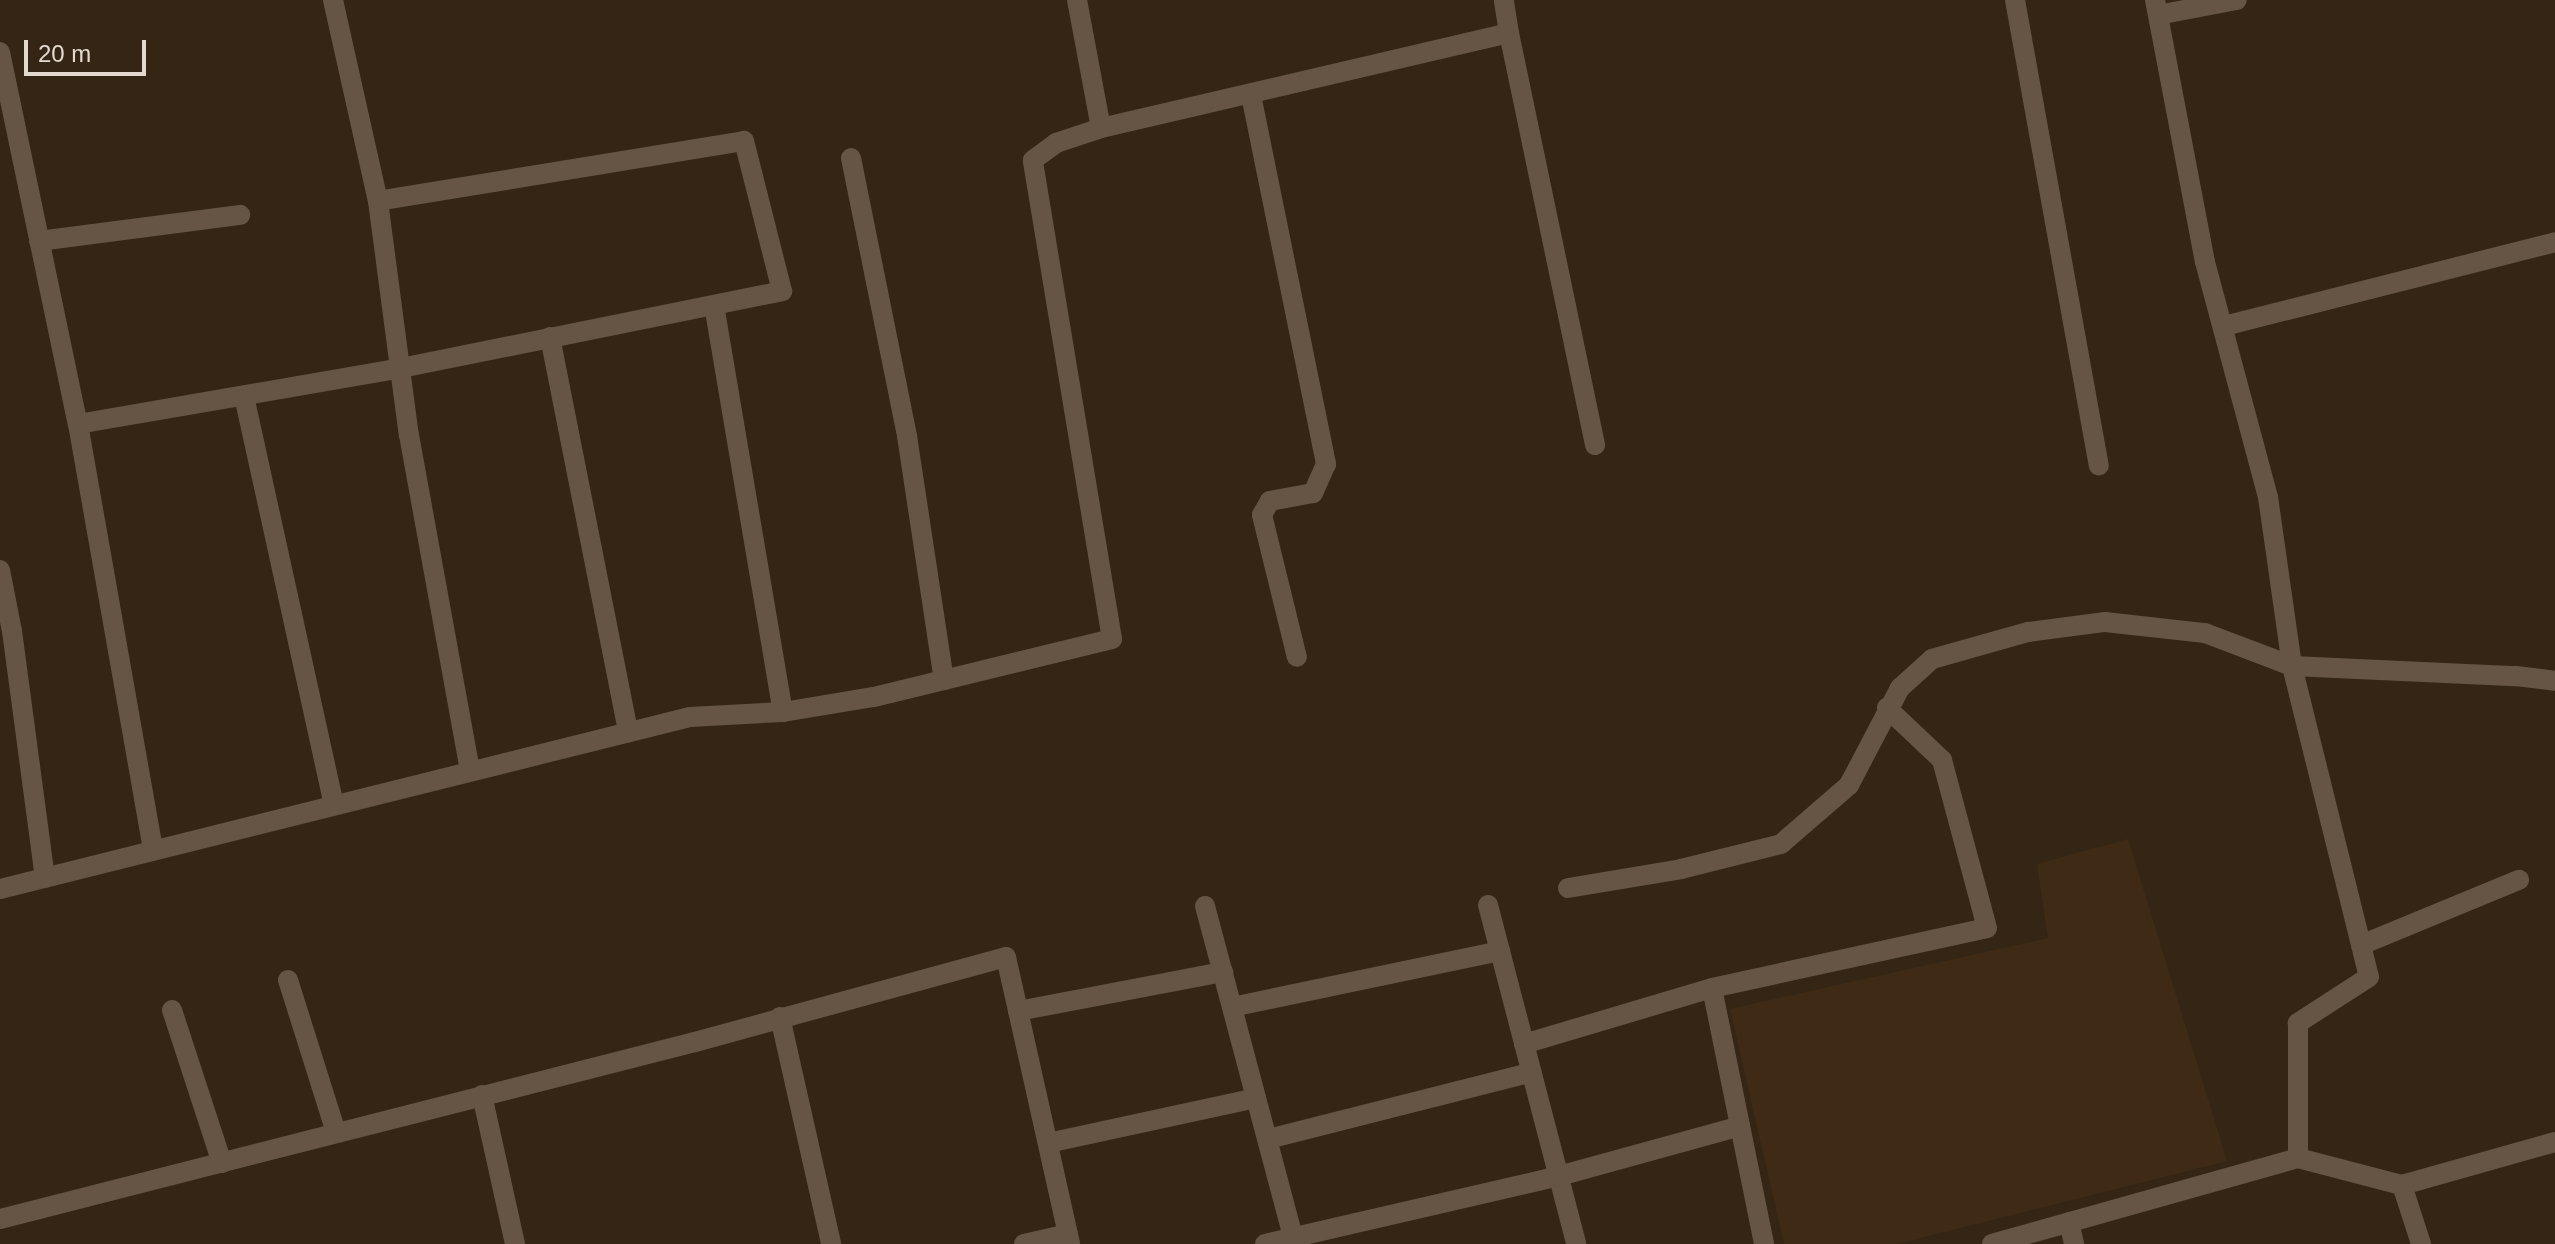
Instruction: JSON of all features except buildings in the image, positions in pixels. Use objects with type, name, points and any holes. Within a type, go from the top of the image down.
[{"type":"street","points":[[333,0],[378,201],[409,435],[470,771]]},
{"type":"street","points":[[1077,0],[1101,128]]},
{"type":"street","points":[[1504,0],[1595,445]]},
{"type":"street","points":[[2015,0],[2099,465]]},
{"type":"street","points":[[2237,0],[2156,8],[2205,262],[2268,497],[2292,666],[2369,977],[2298,1023],[2298,1158]]},
{"type":"street","points":[[0,889],[690,717],[783,712],[944,680],[1112,639],[1033,160],[1056,143],[1101,128],[1509,33]]},
{"type":"street","points":[[0,52],[78,424],[153,850]]},
{"type":"street","points":[[1251,95],[1326,464],[1313,493],[1270,501],[1262,515],[1297,657]]},
{"type":"street","points":[[78,424],[401,368],[782,291],[744,141],[378,201]]},
{"type":"street","points":[[851,158],[907,436],[944,680]]},
{"type":"street","points":[[39,241],[240,215]]},
{"type":"street","points":[[2224,326],[2555,242]]},
{"type":"street","points":[[714,305],[783,712]]},
{"type":"street","points":[[550,337],[628,732]]},
{"type":"street","points":[[244,396],[334,804]]},
{"type":"street","points":[[0,570],[12,631],[45,878]]},
{"type":"street","points":[[1568,888],[1681,869],[1781,844],[1849,785],[1900,688],[1932,659],[2028,632],[2105,622],[2205,633],[2292,666],[2516,676],[2555,681]]},
{"type":"street","points":[[1524,1044],[1712,988],[1987,928],[1942,760],[1887,708]]},
{"type":"street","points":[[2361,945],[2519,880]]},
{"type":"street","points":[[1488,905],[1576,1244]]},
{"type":"street","points":[[1205,906],[1293,1237]]},
{"type":"street","points":[[1232,1007],[1500,951]]},
{"type":"street","points":[[0,1219],[1006,957],[1069,1239],[1024,1244]]},
{"type":"street","points":[[1018,1011],[1223,972]]},
{"type":"street","points":[[288,980],[336,1132]]},
{"type":"street","points":[[1712,988],[1764,1244]]},
{"type":"street","points":[[172,1010],[222,1163]]},
{"type":"street","points":[[780,1017],[831,1244]]},
{"type":"street","points":[[1268,1139],[1532,1072]]},
{"type":"street","points":[[482,1095],[515,1244]]},
{"type":"street","points":[[1048,1143],[1256,1098]]},
{"type":"street","points":[[1265,1244],[1559,1176],[1740,1126]]},
{"type":"street","points":[[1992,1244],[2298,1158],[2402,1185],[2555,1142]]},
{"type":"street","points":[[2402,1185],[2421,1244]]},
{"type":"street","points":[[2069,1222],[2074,1244]]},
{"type":"shaded area","points":[[2128,839],[2227,1161],[1896,1244],[1784,1244],[1730,1009],[2048,938],[2037,864]]}]
